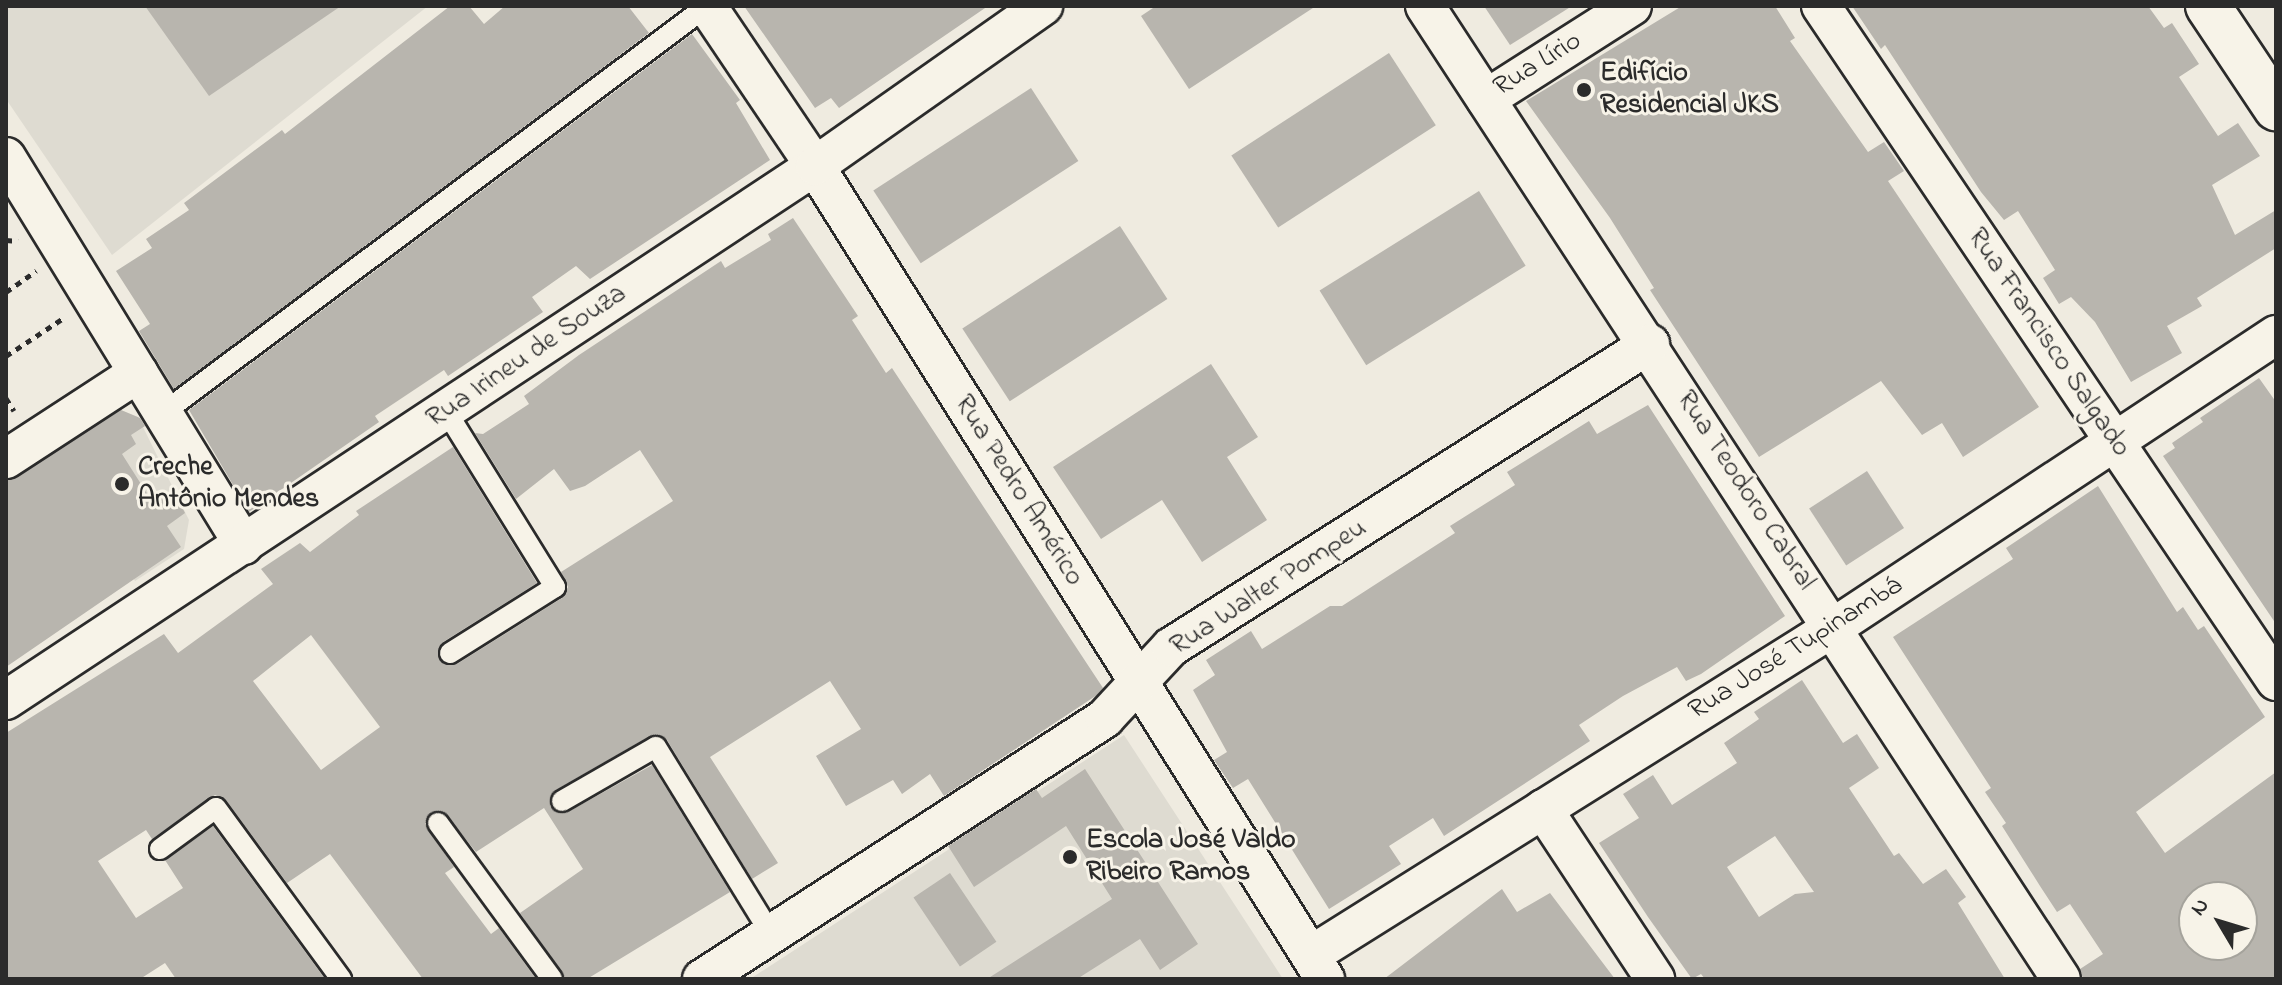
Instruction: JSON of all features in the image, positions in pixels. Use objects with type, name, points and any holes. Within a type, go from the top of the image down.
[{"type":"main road","points":[[2208,6],[2276,108]]},
{"type":"street","name":"Rua Pedro Américo","points":[[707,6],[815,166],[1318,967]]},
{"type":"street","name":"Rua Irineu de Souza","points":[[6,700],[815,166],[1043,6]]},
{"type":"street","name":"Rua Teodoro Cabral","points":[[1425,6],[1650,344],[2061,979]]},
{"type":"street","name":"Rua Lírio","points":[[1486,99],[1632,6]]},
{"type":"street","name":"Rua Francisco Salgado","points":[[1821,6],[2276,681]]},
{"type":"street","points":[[6,157],[22,220],[138,373],[244,545]]},
{"type":"street","name":"Rua José Tupinambá","points":[[1318,967],[1543,809],[1834,627],[2276,335]]},
{"type":"street","name":"Rua Walter Pompeu","points":[[702,979],[1105,718],[1171,647],[1650,344]]},
{"type":"street","points":[[6,459],[138,373]]},
{"type":"street","points":[[1543,809],[1655,979]]},
{"type":"lane","points":[[163,413],[707,6]]},
{"type":"lane","points":[[446,411],[555,587],[450,653]]},
{"type":"lane","points":[[562,801],[656,747],[771,934]]},
{"type":"lane","points":[[160,849],[216,808],[341,979]]},
{"type":"lane","points":[[438,823],[552,979]]},
{"type":"path","points":[[6,240],[22,220]]},
{"type":"path","points":[[6,292],[43,266]]},
{"type":"path","points":[[6,356],[72,312]]},
{"type":"shaded area","points":[[6,6],[428,6],[112,255],[6,99]]},
{"type":"shaded area","name":"Creche Antônio Mendes","points":[[113,407],[138,417],[189,520],[184,549],[135,581],[49,448]]},
{"type":"shaded area","name":"Escola José Valdo Ribeiro Ramos","points":[[1124,735],[1283,979],[750,979]]},
{"type":"building","points":[[145,6],[341,6],[209,96]]},
{"type":"building","points":[[450,6],[469,6],[484,24],[505,6],[628,6],[649,33],[174,389],[139,331],[150,324],[116,271],[152,248],[146,239],[189,210],[184,203],[282,130],[285,134]]},
{"type":"building","points":[[744,6],[988,6],[839,108],[831,98],[815,108]]},
{"type":"building","points":[[1156,6],[1316,6],[1189,89],[1141,16]]},
{"type":"building","points":[[1484,6],[1572,6],[1510,45]]},
{"type":"building","points":[[1682,6],[1775,6],[1795,38],[1790,41],[1868,152],[1884,142],[1904,171],[1888,181],[2039,407],[1963,457],[1942,423],[1922,435],[1881,381],[1759,457],[1650,290],[1654,288],[1610,218],[1526,101]]},
{"type":"building","points":[[1852,6],[2148,6],[2164,28],[2172,23],[2199,64],[2179,77],[2218,136],[2238,123],[2260,156],[2212,185],[2235,235],[2276,210],[2276,248],[2197,298],[2202,306],[2167,326],[2182,353],[2131,382],[2095,322],[2071,297],[2059,304],[2043,278],[2055,270],[2018,211],[2004,220],[1981,192],[1885,45],[1881,49]]},
{"type":"building","points":[[692,34],[740,100],[736,103],[770,160],[590,279],[576,266],[532,297],[543,312],[448,376],[444,370],[375,416],[379,422],[249,512],[189,410]]},
{"type":"building","points":[[1389,53],[1436,125],[1278,228],[1231,155]]},
{"type":"building","points":[[1031,88],[1078,161],[921,263],[873,190]]},
{"type":"building","points":[[1479,191],[1526,266],[1366,365],[1320,291]]},
{"type":"building","points":[[793,218],[858,316],[852,320],[886,373],[892,368],[1103,688],[1097,695],[944,796],[930,774],[902,794],[893,780],[846,806],[816,756],[861,729],[830,681],[710,757],[778,863],[752,879],[667,740],[650,736],[556,790],[550,807],[568,812],[652,765],[730,892],[587,979],[565,979],[520,913],[583,869],[544,808],[476,852],[444,812],[431,812],[425,824],[454,867],[445,873],[491,934],[499,928],[536,979],[423,979],[330,854],[287,883],[226,800],[215,795],[152,839],[146,830],[98,861],[136,918],[183,888],[165,860],[213,826],[325,979],[176,979],[165,963],[140,979],[6,979],[6,733],[164,634],[178,653],[273,584],[261,569],[300,543],[310,552],[359,515],[356,511],[453,447],[537,583],[443,642],[440,661],[457,664],[562,598],[568,587],[561,572],[673,501],[640,450],[585,486],[570,491],[554,469],[516,499],[475,433],[483,434],[529,404],[524,396],[579,355],[721,261],[725,268],[771,240],[768,234]],"holes":[[[311,635],[380,727],[321,770],[253,681]]]},
{"type":"building","points":[[1120,226],[1167,299],[1010,401],[962,328]]},
{"type":"building","points":[[1211,364],[1258,437],[1227,457],[1267,520],[1202,562],[1162,500],[1101,539],[1053,467]]},
{"type":"building","points":[[2259,378],[2276,402],[2276,624],[2163,456],[2175,448],[2172,443],[2203,422],[2200,418]]},
{"type":"building","points":[[1648,405],[1785,616],[1701,674],[1686,681],[1677,667],[1623,696],[1579,725],[1590,741],[1444,836],[1433,818],[1389,846],[1401,864],[1329,909],[1248,779],[1233,788],[1214,760],[1227,752],[1193,690],[1215,675],[1206,660],[1251,631],[1262,649],[1330,606],[1342,606],[1455,533],[1450,526],[1515,485],[1507,472],[1589,421],[1597,434]]},
{"type":"building","points":[[121,410],[140,418],[145,426],[131,435],[136,444],[122,454],[153,503],[174,491],[185,513],[167,526],[181,547],[6,667],[6,481]]},
{"type":"building","points":[[1867,471],[1904,528],[1846,566],[1809,509]]},
{"type":"building","points":[[2098,486],[2177,612],[2183,607],[2198,630],[2204,626],[2265,717],[2136,812],[2165,853],[2276,772],[2276,979],[2083,979],[2080,969],[2103,954],[2070,904],[2057,912],[2002,826],[2006,823],[1985,792],[1991,788],[1893,637],[2013,559],[2006,548]]},
{"type":"building","points":[[1802,680],[1843,743],[1857,734],[1879,768],[1849,788],[1894,856],[1899,853],[1923,884],[1946,869],[1966,897],[1958,903],[2005,979],[1705,979],[1701,974],[1692,979],[1599,843],[1639,818],[1623,794],[1653,775],[1672,805],[1737,763],[1724,743],[1759,719],[1754,712]],"holes":[[[1775,836],[1814,892],[1795,894],[1759,917],[1727,867]]]},
{"type":"building","points":[[1085,769],[1198,944],[1160,970],[1140,939],[1077,979],[987,979],[1112,899],[1066,826],[974,887],[948,846],[1036,789],[1042,798]]},
{"type":"building","points":[[950,873],[996,942],[960,966],[914,898]]},
{"type":"building","points":[[1502,889],[1517,912],[1550,893],[1615,979],[1384,979]]},
{"type":"place","name":"Edifício Residencial JKS","points":[[1584,90]]},
{"type":"place","name":"Creche Antônio Mendes","points":[[122,484]]},
{"type":"place","name":"Escola José Valdo Ribeiro Ramos","points":[[1070,857]]}]
